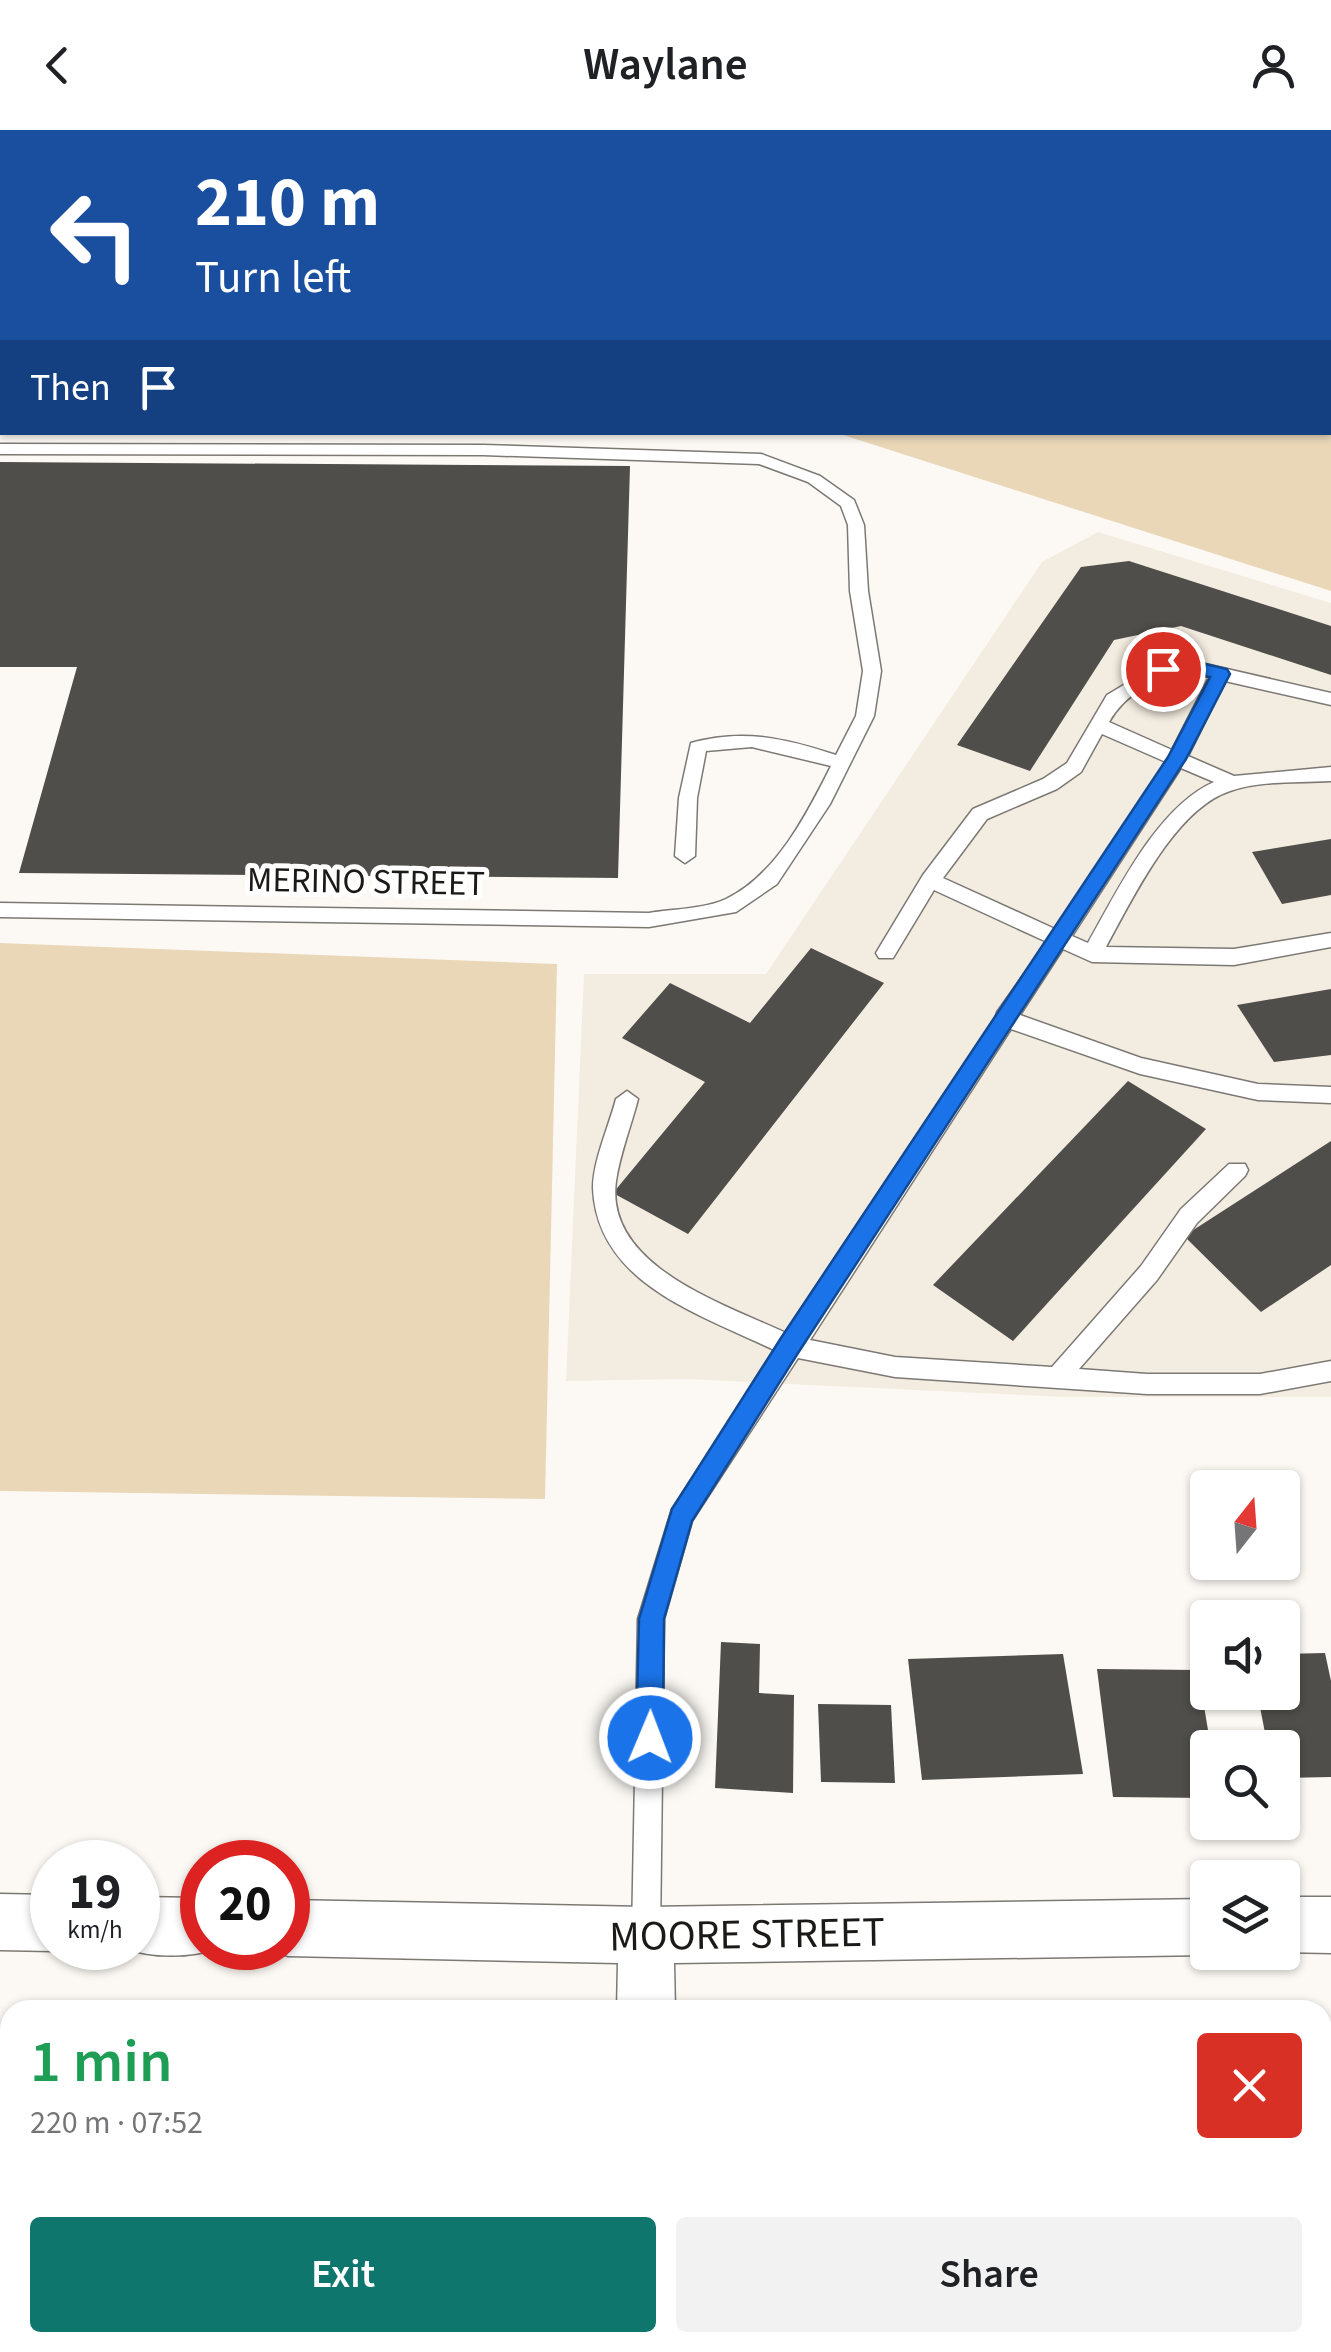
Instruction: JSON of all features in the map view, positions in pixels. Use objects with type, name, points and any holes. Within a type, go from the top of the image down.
[{"type":"street","points":[[0,1922],[30,1923]]},
{"type":"street","points":[[1300,1925],[1331,1924]]},
{"type":"street","name":"MOORE STREET","points":[[310,1928],[646,1936],[1190,1926]]},
{"type":"street","points":[[646,1936],[646,2000]]},
{"type":"lane","points":[[0,448],[483,450],[699,456],[760,459],[814,478],[848,504],[856,524],[858,591],[872,670],[864,716],[842,763],[749,740],[714,742],[698,748],[688,798],[685,856]]},
{"type":"lane","points":[[886,953],[930,880],[980,814],[1050,784],[1074,767],[1114,699],[1163,669],[1188,666],[1331,699]]},
{"type":"lane","points":[[646,1936],[652,1619],[680,1517],[1056,938],[1177,759],[1220,674]]},
{"type":"lane","points":[[1099,725],[1232,783]]},
{"type":"lane","name":"MERINO STREET","points":[[0,910],[198,910],[650,920],[729,908],[770,879],[821,804],[842,763]]},
{"type":"lane","points":[[1092,954],[1130,886],[1194,802],[1232,783],[1331,774]]},
{"type":"lane","points":[[930,880],[1092,954],[1234,958],[1331,940]]},
{"type":"lane","points":[[1004,1018],[1140,1066],[1258,1092],[1331,1095]]},
{"type":"lane","points":[[627,1099],[604,1184],[610,1224],[624,1250],[662,1284],[789,1346],[895,1367],[1147,1384],[1260,1384],[1331,1370]]},
{"type":"lane","points":[[1056,1378],[1149,1274],[1189,1216],[1237,1170]]},
{"type":"shaded area","points":[[843,435],[1331,435],[1331,591]]},
{"type":"shaded area","points":[[1098,532],[1331,603],[1331,1397],[1065,1397],[685,1379],[566,1381],[584,974],[766,974],[1042,562]]},
{"type":"shaded area","points":[[0,943],[557,964],[545,1499],[0,1491]]},
{"type":"building","points":[[0,462],[630,466],[618,878],[19,873],[77,667],[0,667]]},
{"type":"building","points":[[1129,561],[1331,626],[1331,675],[1181,626],[1114,640],[1030,771],[957,745],[1081,567]]},
{"type":"building","points":[[1331,839],[1331,895],[1282,904],[1252,852]]},
{"type":"building","points":[[811,948],[884,983],[688,1234],[613,1193],[705,1082],[622,1038],[670,983],[750,1023]]},
{"type":"building","points":[[1331,989],[1331,1055],[1274,1062],[1237,1005]]},
{"type":"building","points":[[1128,1081],[1206,1129],[1013,1341],[933,1285]]},
{"type":"building","points":[[1331,1141],[1331,1265],[1261,1312],[1184,1236]]},
{"type":"building","points":[[721,1642],[760,1644],[759,1693],[794,1695],[793,1793],[715,1788]]},
{"type":"building","points":[[1325,1653],[1331,1681],[1331,1777],[1300,1778],[1300,1730],[1264,1730],[1261,1710],[1300,1710],[1300,1654]]},
{"type":"building","points":[[1063,1654],[1083,1774],[922,1780],[908,1659]]},
{"type":"building","points":[[1097,1669],[1190,1670],[1190,1710],[1205,1710],[1208,1730],[1190,1730],[1190,1798],[1113,1797]]},
{"type":"building","points":[[818,1704],[891,1705],[895,1783],[821,1782]]},
{"type":"route","points":[[650,1738],[652,1619],[680,1517],[1056,938],[1177,759],[1220,674],[1188,666],[1163,669]]}]
